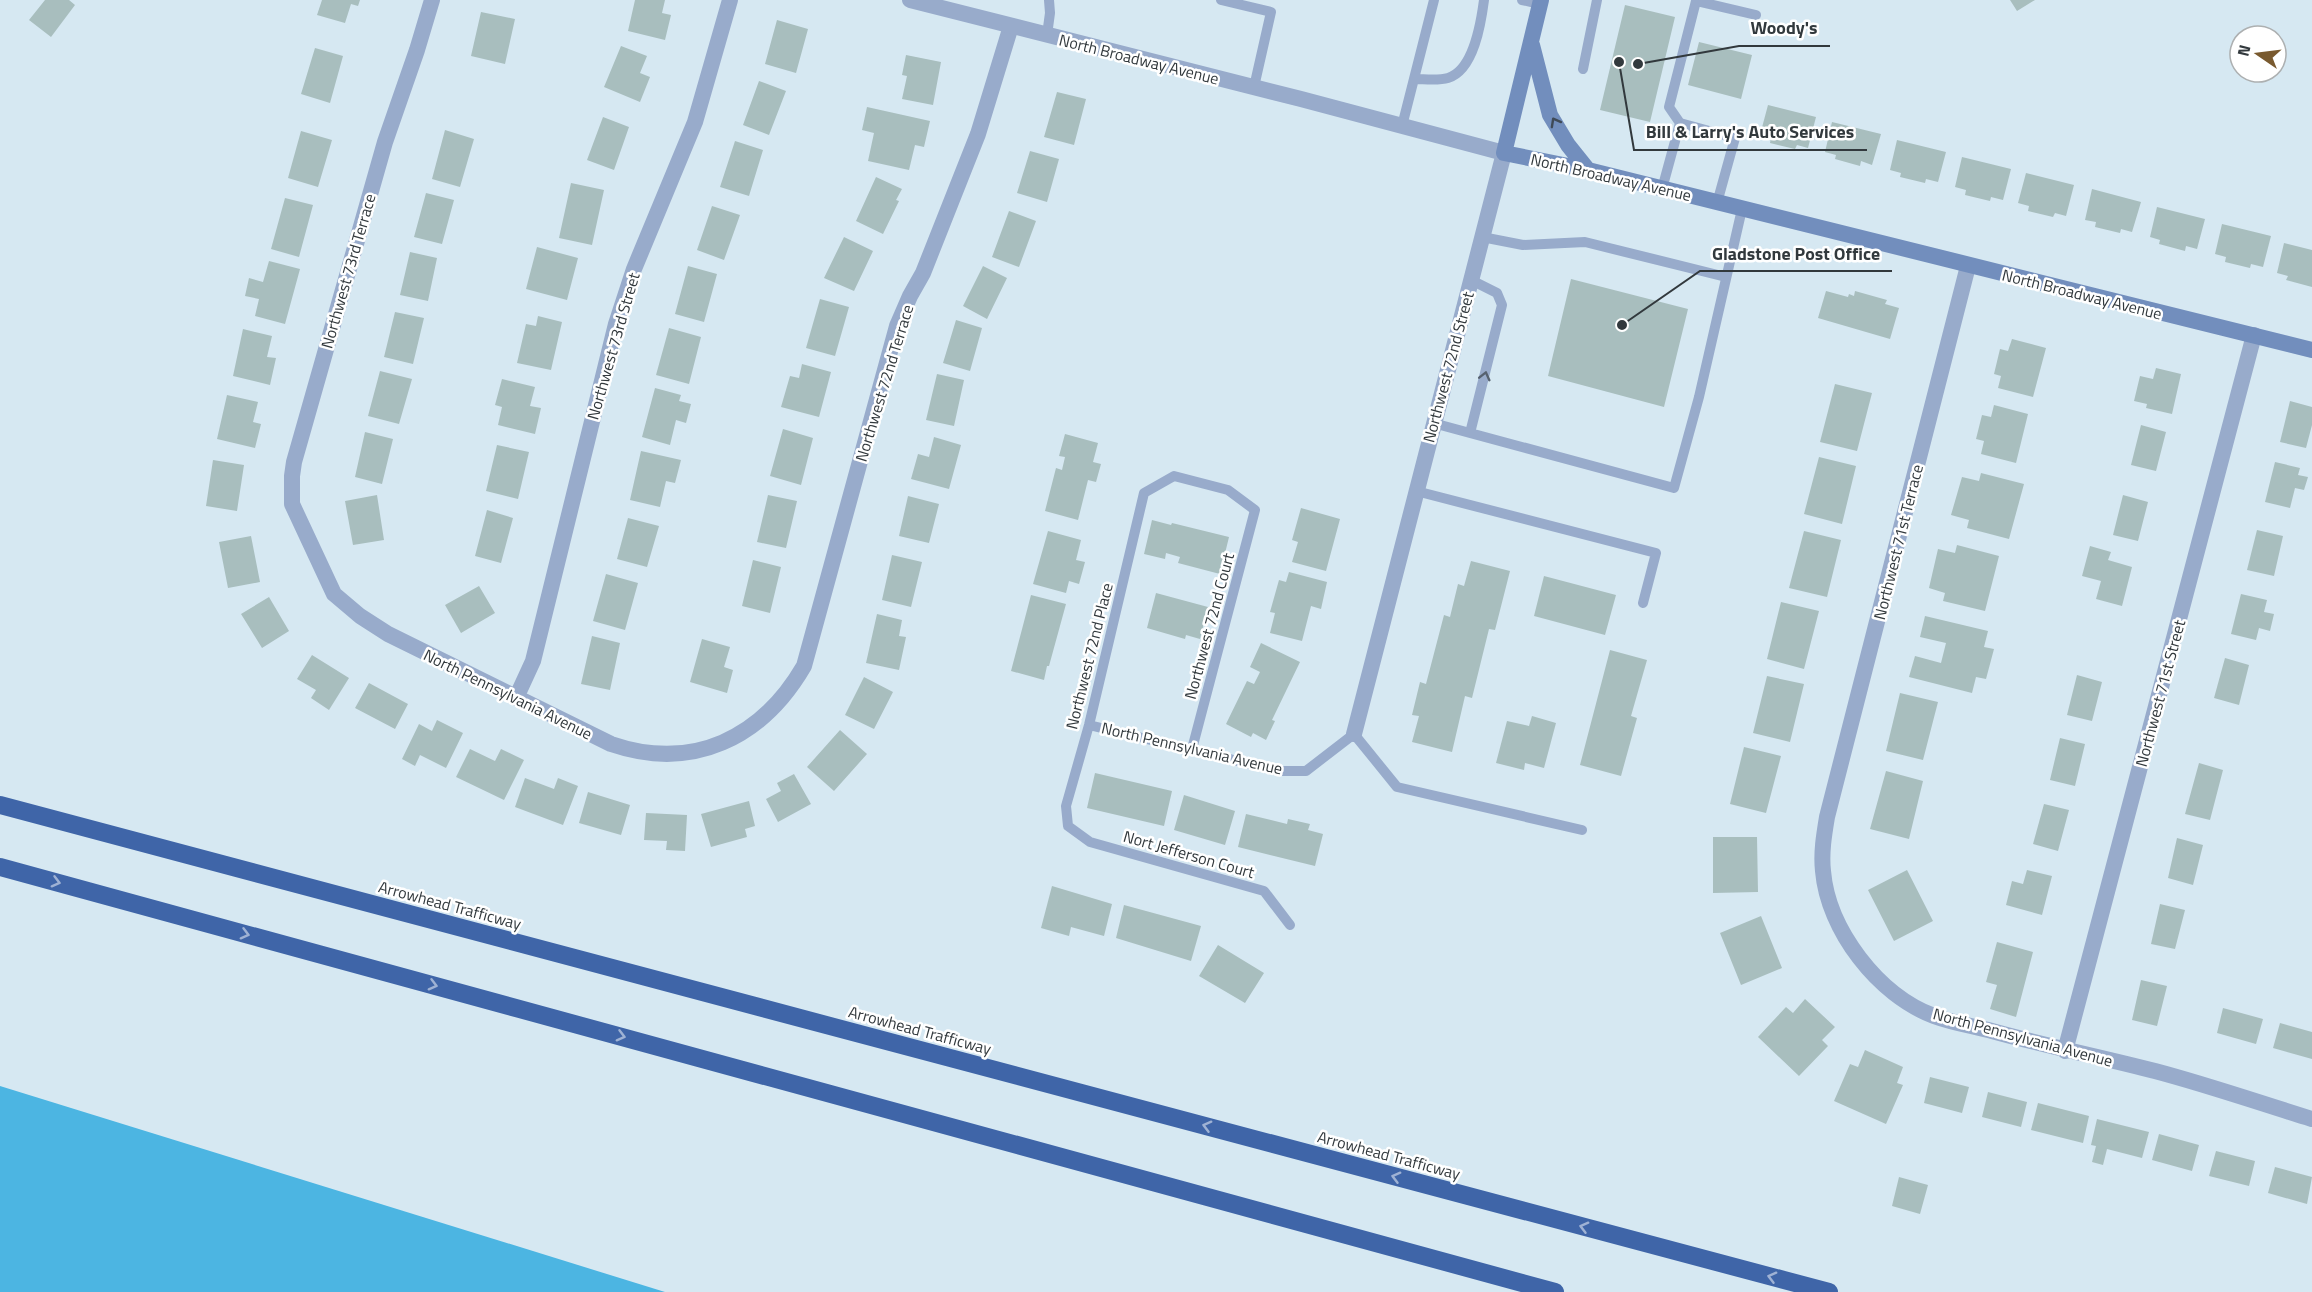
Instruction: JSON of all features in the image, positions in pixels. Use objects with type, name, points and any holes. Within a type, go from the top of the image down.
[{"type":"highway","name":"Arrowhead Trafficway","points":[[0,805],[1829,1292]]},
{"type":"highway","points":[[0,867],[1556,1292]]},
{"type":"main road","name":"Northwest 72nd Street","points":[[1504,153],[1541,2]]},
{"type":"main road","points":[[1531,41],[1550,115],[1568,145],[1588,170]]},
{"type":"main road","name":"North Broadway Avenue","points":[[1504,153],[1588,170],[2312,350]]},
{"type":"street","name":"Northwest 73rd Terrace","points":[[310,543],[292,504],[294,462],[385,142],[432,0]]},
{"type":"street","name":"Northwest 73rd Street","points":[[516,698],[533,661],[616,324],[634,269],[695,122],[729,0]]},
{"type":"street","name":"North Broadway Avenue","points":[[910,0],[1504,153]]},
{"type":"street","name":"Northwest 72nd Terrace","points":[[748,729],[779,703],[790,690],[804,666],[897,326],[923,273],[978,134],[1011,26]]},
{"type":"street","name":"Northwest 72nd Street","points":[[1354,734],[1504,153]]},
{"type":"street","name":"Northwest 71st Terrace","points":[[1827,817],[1968,266]]},
{"type":"street","name":"Northwest 71st Street","points":[[2065,1051],[2254,335]]},
{"type":"street","name":"North Pennsylvania Avenue","points":[[310,543],[334,594],[360,616],[388,634],[611,744],[650,753],[677,754],[703,749],[729,740],[748,729]]},
{"type":"street","name":"North Pennsylvania Avenue","points":[[1827,817],[1822,848],[1822,872],[1832,913],[1850,946],[1878,978],[1901,997],[1933,1016],[2065,1051],[2156,1071],[2312,1119]]},
{"type":"lane","points":[[1047,35],[1049,0]]},
{"type":"lane","points":[[1221,0],[1271,12],[1254,87]]},
{"type":"lane","points":[[1402,126],[1434,0]]},
{"type":"lane","points":[[1414,78],[1448,78],[1469,59],[1480,27],[1484,0]]},
{"type":"lane","points":[[1522,0],[1541,2]]},
{"type":"lane","points":[[1583,69],[1597,0]]},
{"type":"lane","points":[[1717,203],[1735,138],[1680,123],[1669,107],[1696,0],[1756,15]]},
{"type":"lane","points":[[1662,189],[1680,123]]},
{"type":"lane","points":[[1433,423],[1674,488],[1699,397],[1742,209]]},
{"type":"lane","points":[[1482,237],[1523,245],[1585,243],[1726,277]]},
{"type":"lane","points":[[1470,433],[1502,306],[1497,293],[1471,280]]},
{"type":"lane","name":"Northwest 72nd Place","points":[[1068,826],[1066,806],[1089,725],[1144,493],[1173,476],[1227,490],[1255,510]]},
{"type":"lane","points":[[1416,490],[1656,553],[1643,603]]},
{"type":"lane","name":"Northwest 72nd Court","points":[[1192,750],[1255,510]]},
{"type":"lane","name":"North Pennsylvania Avenue","points":[[1089,725],[1279,771],[1306,771],[1354,734]]},
{"type":"lane","points":[[1354,734],[1397,787],[1582,830]]},
{"type":"lane","name":"Nort Jefferson Court","points":[[1068,826],[1090,842],[1264,891],[1290,925]]},
{"type":"shaded area","points":[[0,1086],[665,1292],[0,1292]]},
{"type":"building","points":[[45,0],[69,0],[75,5],[51,37],[29,20]]},
{"type":"building","points":[[322,0],[360,0],[358,6],[351,4],[345,23],[317,15]]},
{"type":"building","points":[[635,0],[665,0],[662,13],[671,15],[665,40],[628,31]]},
{"type":"building","points":[[2010,0],[2035,0],[2017,11]]},
{"type":"building","points":[[1625,5],[1675,17],[1650,122],[1600,110]]},
{"type":"building","points":[[481,12],[515,19],[505,64],[471,56]]},
{"type":"building","points":[[777,20],[808,29],[796,73],[765,64]]},
{"type":"building","points":[[1699,42],[1752,55],[1741,99],[1688,85]]},
{"type":"building","points":[[621,46],[647,56],[640,73],[650,77],[640,102],[604,87]]},
{"type":"building","points":[[315,48],[343,56],[330,103],[301,94]]},
{"type":"building","points":[[906,55],[941,62],[933,105],[902,99],[907,76],[902,75]]},
{"type":"building","points":[[759,81],[786,91],[769,135],[743,125]]},
{"type":"building","points":[[1057,92],[1086,99],[1074,145],[1044,137]]},
{"type":"building","points":[[1768,105],[1816,117],[1808,148],[1797,145],[1795,149],[1770,143],[1771,138],[1760,135]]},
{"type":"building","points":[[867,107],[930,121],[924,147],[915,145],[909,170],[868,161],[874,133],[862,130]]},
{"type":"building","points":[[603,117],[629,127],[614,170],[587,160]]},
{"type":"building","points":[[1832,122],[1881,134],[1872,165],[1861,161],[1860,166],[1835,159],[1836,155],[1825,152]]},
{"type":"building","points":[[445,130],[474,139],[460,187],[432,179]]},
{"type":"building","points":[[301,131],[332,140],[318,187],[288,178]]},
{"type":"building","points":[[1897,140],[1946,152],[1938,182],[1926,179],[1925,183],[1900,177],[1901,173],[1890,170]]},
{"type":"building","points":[[735,141],[763,150],[749,196],[720,187]]},
{"type":"building","points":[[1030,151],[1059,159],[1047,202],[1017,193]]},
{"type":"building","points":[[1962,157],[2011,169],[2003,200],[1991,197],[1990,201],[1965,195],[1966,190],[1955,187]]},
{"type":"building","points":[[2026,173],[2074,185],[2066,216],[2055,213],[2053,217],[2028,211],[2029,206],[2018,203]]},
{"type":"building","points":[[876,177],[902,189],[896,200],[899,201],[883,234],[856,221]]},
{"type":"building","points":[[571,183],[604,190],[592,245],[559,238]]},
{"type":"building","points":[[2092,189],[2141,202],[2132,232],[2121,229],[2120,233],[2095,227],[2096,222],[2085,220]]},
{"type":"building","points":[[426,193],[454,200],[442,244],[414,237]]},
{"type":"building","points":[[285,198],[313,205],[299,257],[271,249]]},
{"type":"building","points":[[712,206],[740,215],[724,260],[697,250]]},
{"type":"building","points":[[2157,207],[2205,219],[2197,249],[2186,246],[2185,251],[2159,244],[2160,240],[2150,237]]},
{"type":"building","points":[[1009,211],[1036,221],[1019,267],[992,257]]},
{"type":"building","points":[[2222,224],[2271,236],[2263,267],[2251,264],[2250,268],[2225,262],[2226,257],[2215,254]]},
{"type":"building","points":[[844,237],[873,251],[854,291],[824,278]]},
{"type":"building","points":[[2284,243],[2312,250],[2312,287],[2286,280],[2288,276],[2277,273]]},
{"type":"building","points":[[537,247],[578,258],[567,300],[526,289]]},
{"type":"building","points":[[410,252],[437,258],[428,301],[400,295]]},
{"type":"building","points":[[269,261],[300,269],[285,324],[255,316],[259,299],[245,296],[249,278],[263,282]]},
{"type":"building","points":[[688,266],[717,274],[704,322],[675,314]]},
{"type":"building","points":[[983,266],[1007,278],[987,319],[963,306]]},
{"type":"building","points":[[1571,279],[1688,309],[1664,407],[1548,376]]},
{"type":"building","points":[[1826,291],[1848,297],[1849,294],[1854,296],[1855,291],[1887,300],[1885,304],[1899,308],[1890,339],[1818,318]]},
{"type":"building","points":[[820,299],[849,307],[835,356],[806,348]]},
{"type":"building","points":[[395,312],[424,318],[413,364],[384,357]]},
{"type":"building","points":[[538,316],[562,322],[551,370],[517,363],[526,324],[536,326]]},
{"type":"building","points":[[956,320],[982,328],[970,371],[943,363]]},
{"type":"building","points":[[669,328],[701,337],[689,384],[656,375]]},
{"type":"building","points":[[243,329],[272,336],[267,357],[276,358],[270,385],[233,376]]},
{"type":"building","points":[[2012,339],[2046,348],[2033,397],[1998,388],[2001,376],[1994,374],[2000,349],[2008,351]]},
{"type":"building","points":[[802,364],[831,372],[819,417],[781,407],[790,376],[799,378]]},
{"type":"building","points":[[2156,368],[2181,374],[2172,414],[2146,408],[2147,404],[2134,401],[2140,376],[2153,379]]},
{"type":"building","points":[[380,371],[412,379],[399,424],[368,416]]},
{"type":"building","points":[[937,374],[964,380],[954,426],[926,420]]},
{"type":"building","points":[[502,379],[535,387],[530,406],[541,408],[535,434],[498,425],[502,407],[495,405]]},
{"type":"building","points":[[1835,384],[1872,393],[1857,451],[1820,442]]},
{"type":"building","points":[[655,388],[681,395],[679,401],[691,404],[686,423],[676,420],[670,445],[642,437]]},
{"type":"building","points":[[227,395],[258,402],[253,422],[261,424],[255,448],[217,439]]},
{"type":"building","points":[[2290,401],[2312,407],[2312,425],[2306,448],[2280,442]]},
{"type":"building","points":[[1994,405],[2028,414],[2016,463],[1981,454],[1984,441],[1976,439],[1982,415],[1991,417]]},
{"type":"building","points":[[2141,425],[2166,432],[2156,471],[2131,465]]},
{"type":"building","points":[[783,429],[813,438],[801,485],[770,476]]},
{"type":"building","points":[[365,432],[393,439],[382,484],[355,477]]},
{"type":"building","points":[[1065,434],[1098,443],[1093,462],[1101,464],[1096,482],[1088,480],[1078,520],[1045,511],[1056,468],[1062,470],[1065,457],[1059,456]]},
{"type":"building","points":[[934,437],[961,445],[949,489],[911,479],[918,454],[929,457]]},
{"type":"building","points":[[497,445],[529,452],[518,499],[486,491]]},
{"type":"building","points":[[641,451],[681,460],[675,483],[666,481],[660,507],[630,500]]},
{"type":"building","points":[[1819,457],[1856,466],[1842,524],[1804,514]]},
{"type":"building","points":[[213,460],[244,465],[237,511],[206,506]]},
{"type":"building","points":[[2275,462],[2300,468],[2298,475],[2308,477],[2304,490],[2295,488],[2290,508],[2265,502]]},
{"type":"building","points":[[1981,473],[2024,484],[2009,539],[1967,528],[1969,520],[1951,515],[1962,477],[1979,481]]},
{"type":"building","points":[[377,495],[384,540],[353,545],[345,501]]},
{"type":"building","points":[[768,495],[797,501],[786,548],[757,542]]},
{"type":"building","points":[[2123,495],[2148,502],[2138,541],[2113,535]]},
{"type":"building","points":[[908,496],[939,504],[929,543],[899,536]]},
{"type":"building","points":[[1301,508],[1340,519],[1326,571],[1292,562],[1298,542],[1292,540]]},
{"type":"building","points":[[487,510],[513,518],[501,563],[475,556]]},
{"type":"building","points":[[628,518],[659,526],[647,567],[617,559]]},
{"type":"building","points":[[1152,520],[1229,537],[1220,574],[1178,563],[1180,557],[1166,553],[1165,559],[1144,554]]},
{"type":"building","points":[[2257,530],[2283,536],[2274,576],[2247,570]]},
{"type":"building","points":[[1048,531],[1081,540],[1076,560],[1085,562],[1079,584],[1069,581],[1066,593],[1033,584]]},
{"type":"building","points":[[1804,531],[1841,540],[1827,597],[1789,588]]},
{"type":"building","points":[[251,536],[260,582],[228,588],[219,542]]},
{"type":"building","points":[[1957,545],[1999,556],[1985,611],[1943,601],[1945,593],[1929,588],[1938,549],[1955,553]]},
{"type":"building","points":[[2090,546],[2111,552],[2108,560],[2132,567],[2122,606],[2096,599],[2101,581],[2082,576]]},
{"type":"building","points":[[892,555],[922,562],[911,607],[882,600]]},
{"type":"building","points":[[753,560],[781,567],[770,613],[742,606]]},
{"type":"building","points":[[1471,561],[1510,571],[1495,630],[1489,629],[1472,698],[1465,696],[1452,752],[1412,742],[1419,716],[1412,715],[1420,682],[1426,684],[1444,615],[1450,617],[1458,584],[1464,586]]},
{"type":"building","points":[[1289,572],[1327,582],[1321,609],[1311,606],[1302,641],[1270,633],[1275,613],[1270,612],[1279,580],[1286,582]]},
{"type":"building","points":[[606,574],[638,583],[625,630],[593,621]]},
{"type":"building","points":[[1544,576],[1616,595],[1605,635],[1534,616]]},
{"type":"building","points":[[479,586],[495,613],[461,633],[445,605]]},
{"type":"building","points":[[1156,593],[1208,607],[1200,639],[1186,635],[1185,639],[1147,628]]},
{"type":"building","points":[[2241,594],[2267,600],[2264,612],[2274,614],[2270,631],[2259,628],[2256,640],[2231,634]]},
{"type":"building","points":[[1031,595],[1066,604],[1044,680],[1011,671]]},
{"type":"building","points":[[269,597],[289,631],[262,648],[241,614]]},
{"type":"building","points":[[1781,602],[1819,611],[1804,669],[1767,659]]},
{"type":"building","points":[[877,614],[902,620],[899,636],[906,637],[899,670],[866,663]]},
{"type":"building","points":[[1925,616],[1988,631],[1984,647],[1994,649],[1986,679],[1976,677],[1972,693],[1909,677],[1915,656],[1941,663],[1946,643],[1920,637]]},
{"type":"building","points":[[592,636],[620,643],[610,690],[581,684]]},
{"type":"building","points":[[702,639],[730,647],[724,667],[733,670],[727,693],[690,682]]},
{"type":"building","points":[[1261,643],[1300,662],[1272,720],[1275,721],[1266,740],[1253,733],[1251,737],[1226,724],[1247,681],[1254,684],[1260,672],[1250,667]]},
{"type":"building","points":[[1610,650],[1647,660],[1631,716],[1637,718],[1621,776],[1580,765]]},
{"type":"building","points":[[312,655],[349,678],[329,710],[311,698],[316,690],[297,679]]},
{"type":"building","points":[[2225,658],[2249,665],[2239,705],[2214,698]]},
{"type":"building","points":[[2077,675],[2102,682],[2092,721],[2067,715]]},
{"type":"building","points":[[1767,676],[1804,684],[1790,742],[1753,733]]},
{"type":"building","points":[[864,677],[893,692],[874,729],[845,715]]},
{"type":"building","points":[[369,683],[408,704],[395,729],[355,708]]},
{"type":"building","points":[[1900,693],[1938,702],[1923,760],[1886,751]]},
{"type":"building","points":[[1532,716],[1556,723],[1544,768],[1525,763],[1524,770],[1496,763],[1507,721],[1529,726]]},
{"type":"building","points":[[437,720],[463,733],[446,768],[420,755],[415,766],[402,759],[419,724],[432,731]]},
{"type":"building","points":[[840,730],[867,754],[834,791],[807,767]]},
{"type":"building","points":[[2060,738],[2085,744],[2075,786],[2050,780]]},
{"type":"building","points":[[1744,747],[1781,756],[1766,813],[1730,804]]},
{"type":"building","points":[[470,749],[495,761],[501,749],[524,760],[504,800],[456,777]]},
{"type":"building","points":[[2199,763],[2223,770],[2210,820],[2185,814]]},
{"type":"building","points":[[1886,771],[1923,781],[1909,839],[1870,829]]},
{"type":"building","points":[[1095,773],[1172,791],[1164,826],[1087,808]]},
{"type":"building","points":[[794,774],[811,804],[778,822],[766,799],[781,791],[777,783]]},
{"type":"building","points":[[525,778],[554,789],[558,778],[578,786],[563,825],[515,807]]},
{"type":"building","points":[[588,792],[630,805],[621,835],[579,823]]},
{"type":"building","points":[[1184,795],[1235,811],[1225,845],[1174,830]]},
{"type":"building","points":[[749,801],[755,826],[745,829],[747,837],[711,847],[701,814]]},
{"type":"building","points":[[2044,804],[2069,810],[2058,851],[2033,844]]},
{"type":"building","points":[[646,813],[687,815],[685,851],[666,850],[667,841],[644,840]]},
{"type":"building","points":[[1246,814],[1287,824],[1288,819],[1310,824],[1308,830],[1323,834],[1315,866],[1238,847]]},
{"type":"building","points":[[1713,837],[1757,837],[1758,892],[1713,893]]},
{"type":"building","points":[[2177,838],[2203,845],[2193,885],[2168,878]]},
{"type":"building","points":[[1907,870],[1933,921],[1894,941],[1868,890]]},
{"type":"building","points":[[2027,870],[2052,876],[2042,915],[2006,905],[2012,881],[2023,884]]},
{"type":"building","points":[[1052,886],[1112,904],[1104,936],[1071,927],[1069,936],[1041,928]]},
{"type":"building","points":[[2160,904],[2185,910],[2175,949],[2151,944]]},
{"type":"building","points":[[1124,905],[1201,926],[1191,961],[1116,938]]},
{"type":"building","points":[[1761,916],[1782,968],[1741,985],[1720,933]]},
{"type":"building","points":[[1997,942],[2033,952],[2016,1017],[1990,1009],[1997,985],[1986,982]]},
{"type":"building","points":[[1218,945],[1264,973],[1245,1003],[1199,976]]},
{"type":"building","points":[[2141,980],[2167,986],[2157,1026],[2132,1020]]},
{"type":"building","points":[[1805,999],[1835,1027],[1822,1040],[1828,1046],[1799,1076],[1758,1037],[1786,1007],[1793,1013]]},
{"type":"building","points":[[2223,1008],[2263,1019],[2256,1044],[2217,1033]]},
{"type":"building","points":[[2280,1023],[2312,1032],[2312,1059],[2273,1048]]},
{"type":"building","points":[[1865,1050],[1903,1067],[1897,1083],[1903,1085],[1886,1124],[1834,1101],[1850,1064],[1858,1067]]},
{"type":"building","points":[[1930,1077],[1969,1087],[1962,1113],[1924,1103]]},
{"type":"building","points":[[1988,1092],[2027,1102],[2021,1127],[1982,1117]]},
{"type":"building","points":[[2038,1103],[2089,1116],[2083,1143],[2031,1130]]},
{"type":"building","points":[[2097,1119],[2149,1132],[2142,1158],[2107,1149],[2103,1165],[2092,1162],[2096,1146],[2091,1145]]},
{"type":"building","points":[[2159,1134],[2199,1145],[2192,1171],[2152,1160]]},
{"type":"building","points":[[2216,1151],[2255,1161],[2249,1186],[2209,1176]]},
{"type":"building","points":[[2275,1167],[2312,1177],[2307,1204],[2268,1193]]},
{"type":"building","points":[[1899,1177],[1928,1185],[1920,1214],[1892,1206]]},
{"type":"place","name":"Bill & Larry's Auto Services","points":[[1619,62]]},
{"type":"place","name":"Woody's","points":[[1638,64]]},
{"type":"place","name":"Gladstone Post Office","points":[[1622,325]]}]
